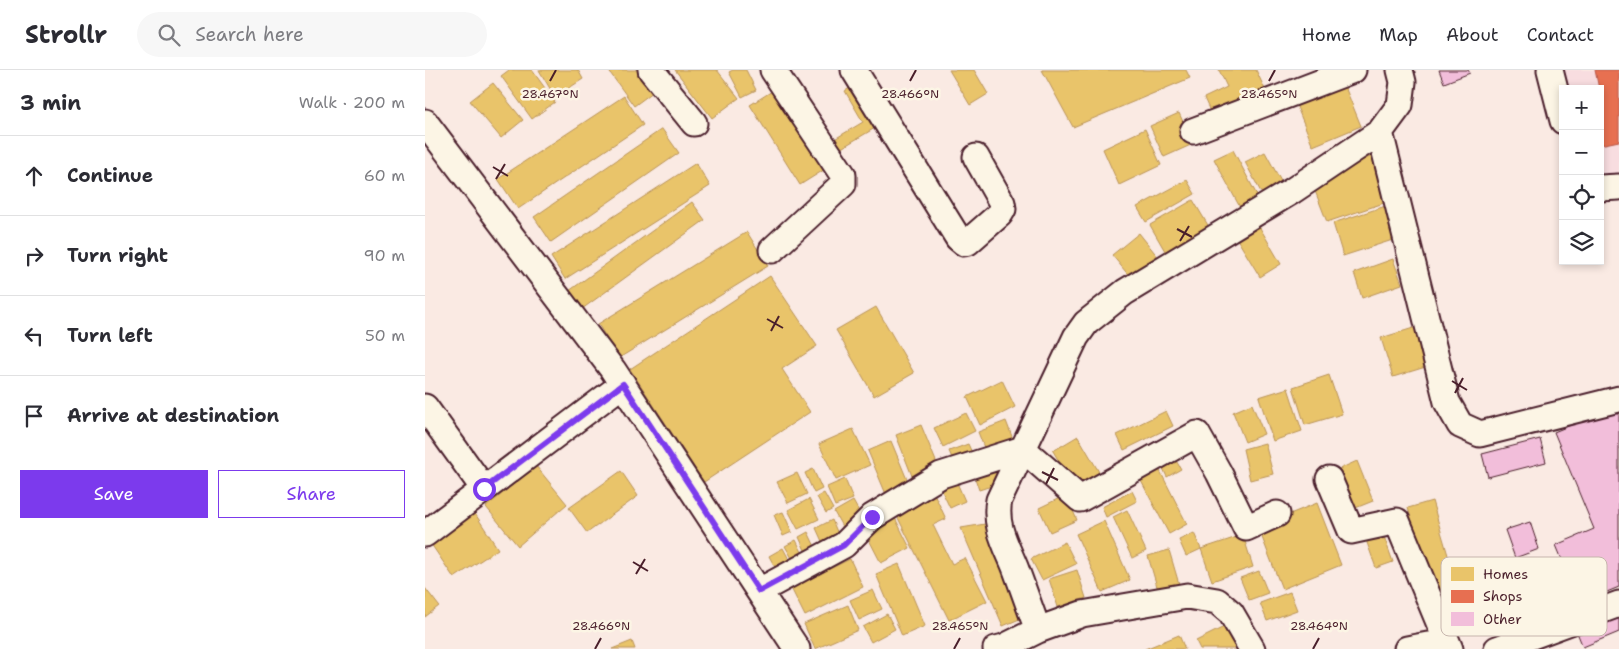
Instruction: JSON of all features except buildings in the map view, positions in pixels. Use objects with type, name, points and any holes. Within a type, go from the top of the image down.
[{"type":"street","points":[[651,70],[694,124]]},
{"type":"street","points":[[772,250],[843,184],[843,176],[773,70]]},
{"type":"street","points":[[854,70],[958,238],[964,243],[981,231],[1003,209],[1002,202],[976,157]]},
{"type":"street","points":[[1193,132],[1353,70]]},
{"type":"street","points":[[1038,630],[1002,537],[998,518],[999,500],[1076,337],[1086,323],[1125,292],[1292,191],[1380,132],[1401,105],[1403,82],[1400,70]]},
{"type":"street","points":[[1549,70],[1559,106]]},
{"type":"street","points":[[425,122],[533,262],[623,384],[797,649]]},
{"type":"street","points":[[1380,132],[1447,402],[1460,425],[1480,434],[1619,399]]},
{"type":"street","points":[[1604,188],[1619,187]]},
{"type":"street","points":[[425,534],[623,384]]},
{"type":"street","points":[[425,407],[484,489]]},
{"type":"street","points":[[1023,449],[1080,499],[1197,434],[1246,528],[1277,514]]},
{"type":"street","points":[[759,591],[844,545],[872,517],[941,475],[1023,449]]},
{"type":"street","points":[[1329,479],[1351,531],[1397,521],[1441,625]]},
{"type":"street","points":[[996,649],[1038,630],[1082,614],[1187,596],[1217,601],[1231,614],[1252,649]]},
{"type":"street","points":[[1607,608],[1619,604]]},
{"type":"street","points":[[1446,636],[1451,649]]},
{"type":"street","points":[[1497,649],[1532,636]]},
{"type":"street","points":[[1407,649],[1428,645],[1445,649]]},
{"type":"shaded area","points":[[1542,70],[1619,70],[1619,194],[1604,197],[1604,85],[1559,85],[1559,123]]},
{"type":"route","points":[[484,489],[623,384],[759,591],[844,545],[872,517]]}]
